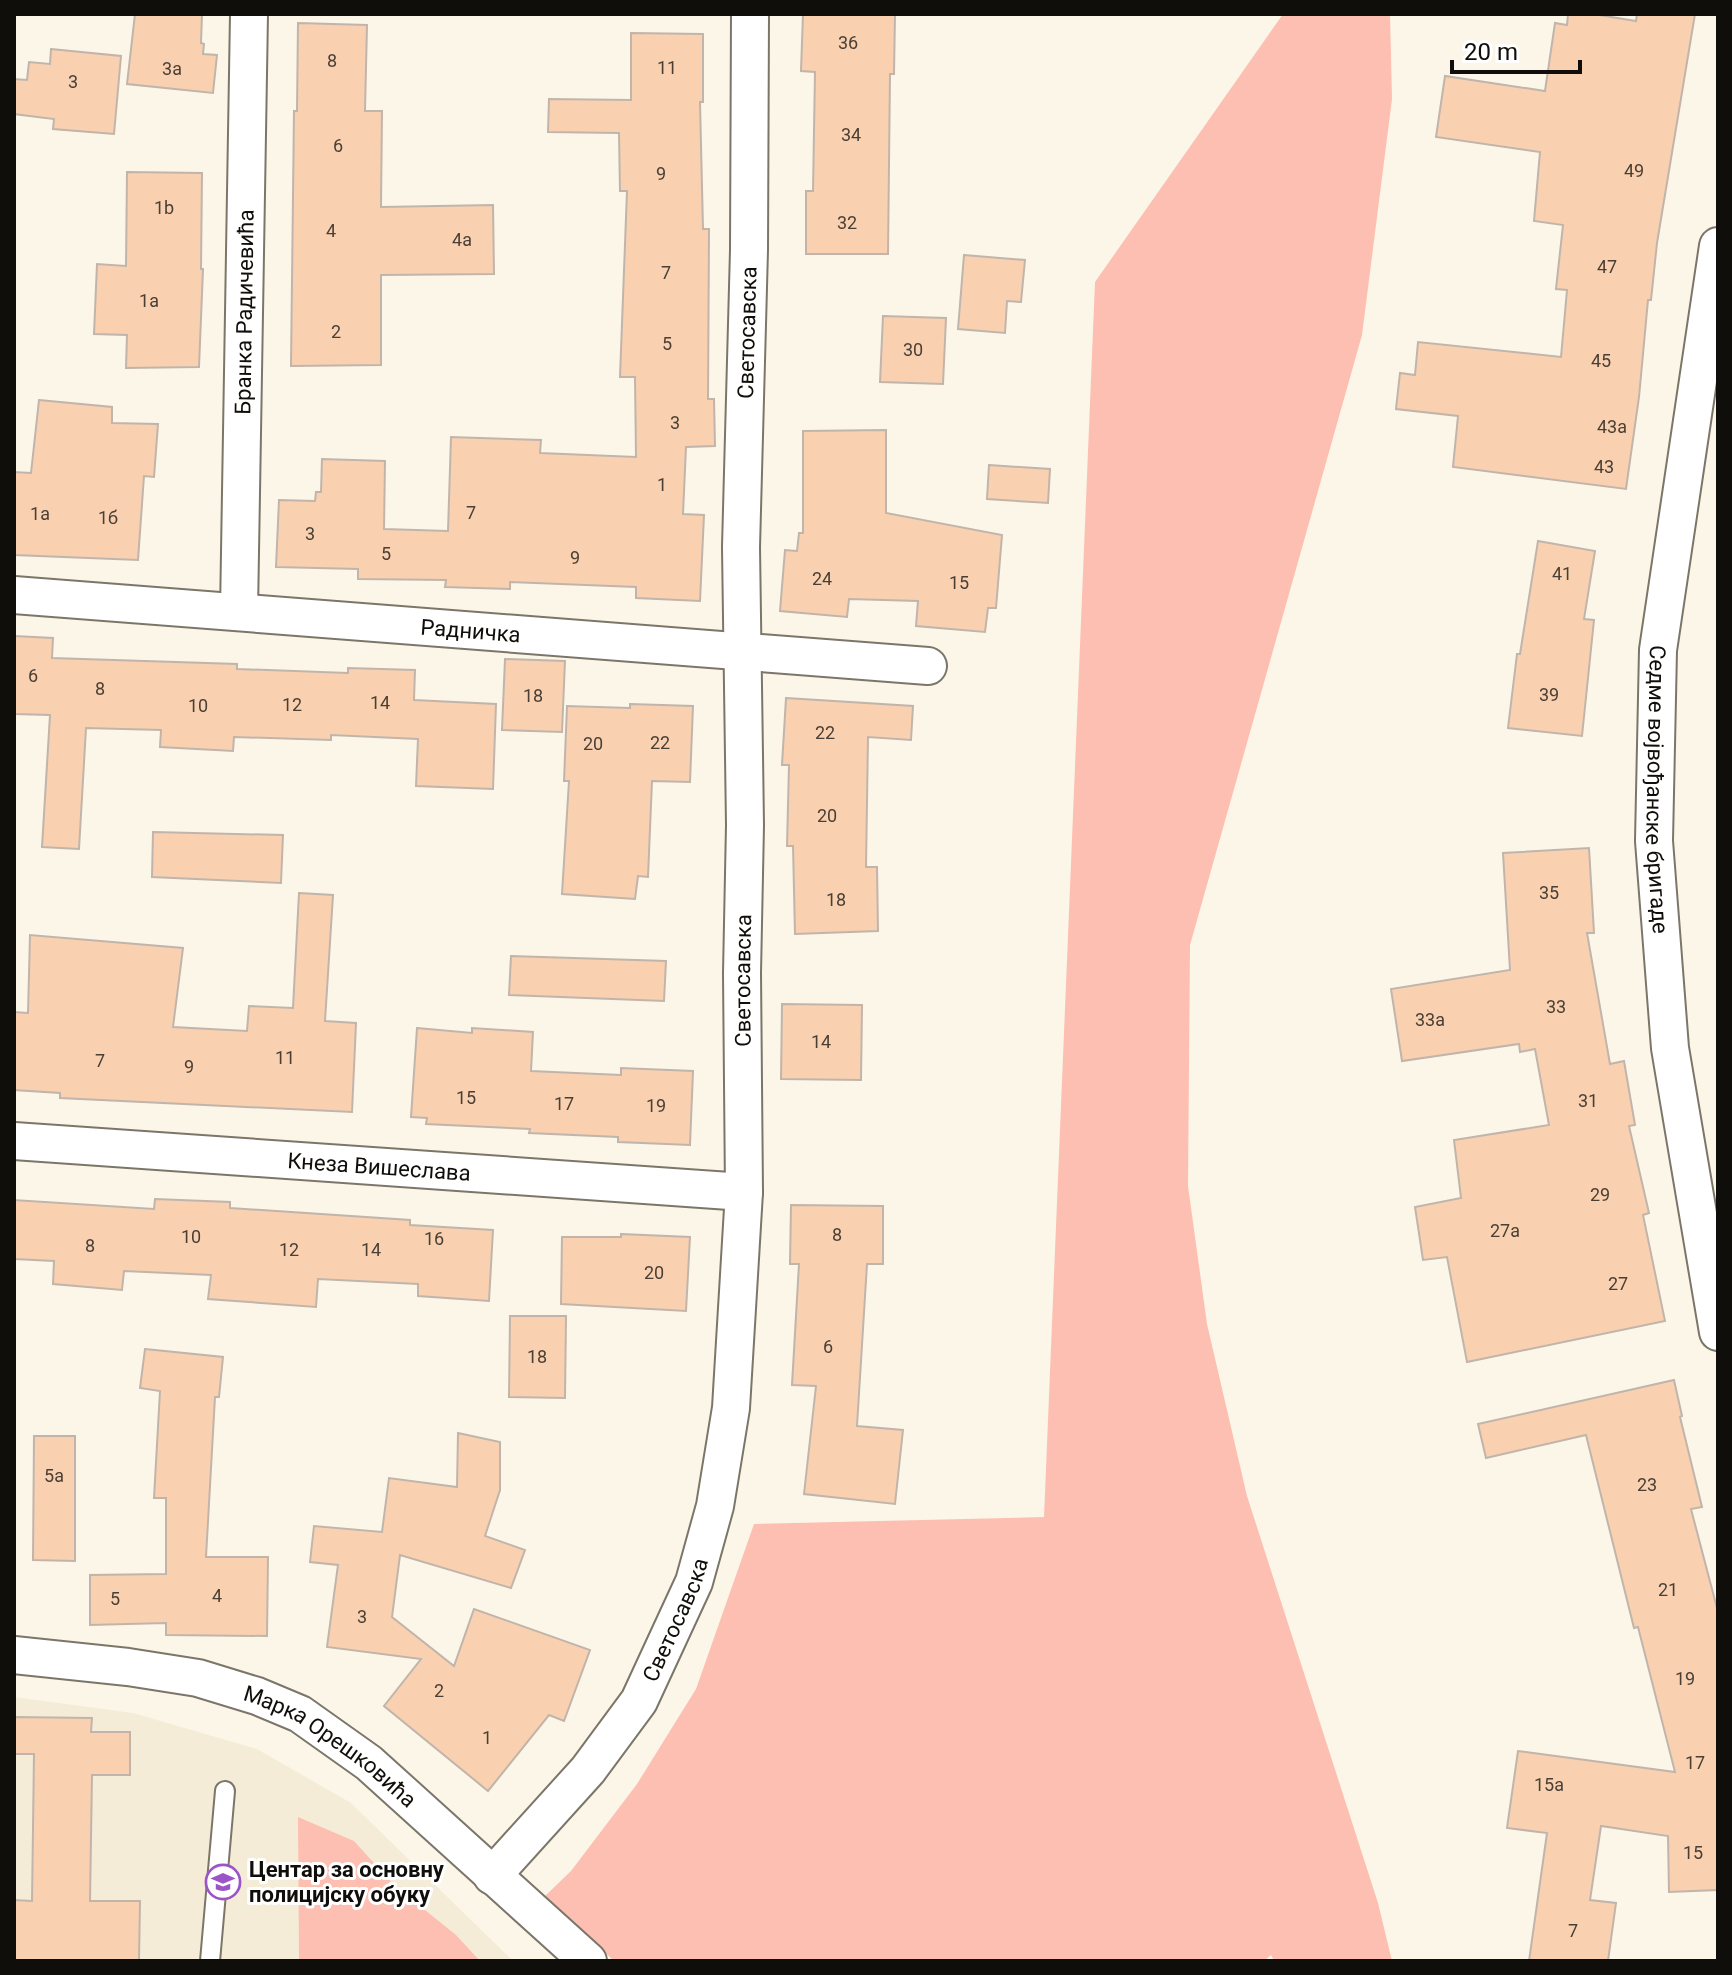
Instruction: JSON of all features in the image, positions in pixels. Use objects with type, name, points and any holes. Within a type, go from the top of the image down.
[{"type":"street","name":"Бранка Радичевића","points":[[239,612],[249,14]]},
{"type":"street","name":"Светосавска","points":[[492,1876],[588,1770],[639,1701],[694,1582],[715,1506],[731,1408],[744,1192],[742,973],[745,825],[741,547],[749,250],[750,14]]},
{"type":"street","name":"Седме војвођанске бригаде","points":[[1718,246],[1658,650],[1654,841],[1670,1048],[1718,1332]]},
{"type":"street","name":"Радничка","points":[[14,595],[928,666]]},
{"type":"street","name":"Кнеза Вишеслава","points":[[14,1141],[744,1192]]},
{"type":"street","name":"Марка Орешковића","points":[[14,1655],[198,1678],[257,1696],[300,1714],[369,1763],[588,1961]]},
{"type":"lane","points":[[210,1961],[225,1791]]},
{"type":"shaded area","points":[[1283,14],[1390,14],[1392,99],[1362,335],[1190,945],[1188,1186],[1207,1324],[1247,1496],[1378,1903],[1392,1961],[1274,1961],[1271,1955],[1264,1961],[614,1961],[545,1896],[571,1871],[637,1784],[696,1689],[754,1524],[1044,1517],[1095,282]]},
{"type":"shaded area","name":"Центар за основну полицијску обуку","points":[[14,1697],[133,1713],[257,1749],[351,1803],[513,1961],[14,1961]]},
{"type":"shaded area","points":[[298,1817],[354,1841],[394,1885],[456,1935],[480,1961],[299,1961]]},
{"type":"building","points":[[135,14],[202,14],[203,54],[217,55],[213,93],[127,84]]},
{"type":"building","points":[[803,14],[895,14],[894,74],[890,74],[888,254],[806,254],[806,191],[813,191],[815,72],[801,71]]},
{"type":"building","points":[[1568,14],[1593,14],[1636,21],[1637,14],[1695,14],[1657,243],[1651,300],[1648,300],[1626,489],[1453,467],[1458,416],[1396,409],[1400,373],[1415,375],[1418,342],[1561,357],[1567,290],[1556,289],[1563,225],[1534,221],[1540,152],[1436,137],[1445,76],[1545,91],[1555,23],[1567,25]]},
{"type":"building","points":[[298,23],[367,25],[365,111],[382,111],[381,207],[493,205],[494,274],[381,275],[381,365],[291,366]]},
{"type":"building","points":[[631,33],[703,34],[703,102],[700,102],[703,229],[709,229],[708,399],[714,399],[715,446],[686,447],[683,514],[704,515],[700,601],[636,598],[636,587],[510,582],[510,589],[445,587],[446,580],[358,579],[358,569],[276,567],[279,500],[315,501],[316,492],[321,492],[322,459],[385,461],[384,529],[448,531],[451,437],[541,440],[540,453],[636,457],[635,377],[620,377],[627,191],[620,191],[619,133],[548,132],[549,99],[631,100]]},
{"type":"building","points":[[51,49],[121,56],[114,134],[53,129],[54,119],[14,114],[14,79],[27,80],[29,62],[50,64]]},
{"type":"building","points":[[127,172],[202,173],[203,269],[199,367],[126,368],[127,335],[94,334],[97,264],[126,266]]},
{"type":"building","points":[[964,255],[1025,260],[1021,302],[1007,301],[1005,333],[958,329]]},
{"type":"building","points":[[883,316],[946,318],[943,384],[880,382]]},
{"type":"building","points":[[39,400],[112,407],[112,423],[158,424],[154,477],[144,476],[138,560],[14,555],[14,472],[31,473]]},
{"type":"building","points":[[886,430],[886,513],[1002,535],[996,608],[988,608],[985,632],[916,626],[918,601],[849,599],[847,617],[780,611],[785,550],[797,551],[799,533],[803,533],[803,431]]},
{"type":"building","points":[[989,465],[1050,469],[1048,503],[987,499]]},
{"type":"building","points":[[1538,541],[1595,551],[1584,619],[1594,620],[1582,736],[1508,728],[1517,654],[1520,654]]},
{"type":"building","points":[[14,636],[53,638],[52,658],[237,664],[237,669],[348,673],[348,668],[415,670],[414,700],[496,704],[493,789],[416,786],[418,739],[331,735],[331,740],[234,737],[233,751],[160,747],[161,730],[86,728],[79,849],[42,847],[50,715],[14,714]]},
{"type":"building","points":[[505,659],[565,661],[562,732],[502,730]]},
{"type":"building","points":[[786,698],[913,706],[911,740],[868,737],[866,867],[877,867],[878,931],[795,934],[793,846],[787,846],[789,765],[782,765]]},
{"type":"building","points":[[630,704],[693,706],[690,782],[652,781],[648,877],[638,876],[635,899],[562,894],[569,781],[564,781],[567,706],[630,708]]},
{"type":"building","points":[[153,832],[283,835],[281,883],[152,877]]},
{"type":"building","points":[[1589,848],[1594,933],[1587,933],[1610,1064],[1624,1061],[1635,1125],[1629,1126],[1649,1213],[1643,1215],[1665,1321],[1467,1362],[1447,1257],[1423,1260],[1415,1207],[1461,1198],[1454,1140],[1549,1125],[1535,1049],[1520,1052],[1519,1044],[1402,1061],[1391,989],[1510,970],[1503,853]]},
{"type":"building","points":[[299,893],[333,895],[325,1021],[356,1023],[352,1112],[60,1098],[60,1093],[14,1090],[14,1012],[28,1013],[30,935],[183,948],[173,1027],[247,1031],[249,1006],[293,1008]]},
{"type":"building","points":[[511,956],[666,961],[664,1001],[509,995]]},
{"type":"building","points":[[782,1004],[862,1005],[861,1080],[781,1079]]},
{"type":"building","points":[[417,1028],[472,1033],[472,1028],[533,1032],[531,1071],[621,1075],[621,1068],[693,1071],[690,1145],[618,1142],[618,1137],[529,1133],[530,1129],[426,1124],[427,1118],[411,1117]]},
{"type":"building","points":[[155,1199],[230,1202],[230,1208],[410,1220],[410,1225],[493,1230],[489,1301],[418,1296],[418,1284],[318,1279],[316,1307],[208,1299],[211,1275],[124,1271],[122,1290],[53,1284],[54,1261],[14,1259],[14,1200],[154,1209]]},
{"type":"building","points":[[791,1205],[883,1206],[883,1264],[867,1264],[857,1426],[903,1430],[895,1504],[804,1494],[816,1386],[792,1385],[799,1264],[790,1264]]},
{"type":"building","points":[[621,1234],[690,1237],[686,1311],[561,1304],[562,1237],[621,1237]]},
{"type":"building","points":[[510,1316],[566,1316],[565,1398],[509,1397]]},
{"type":"building","points":[[145,1349],[223,1357],[219,1397],[215,1397],[206,1557],[268,1557],[267,1636],[166,1635],[166,1623],[90,1625],[90,1575],[166,1574],[166,1498],[154,1498],[160,1391],[140,1388]]},
{"type":"building","points":[[1674,1380],[1702,1507],[1691,1509],[1718,1612],[1718,1890],[1669,1892],[1668,1836],[1601,1826],[1590,1900],[1616,1903],[1608,1961],[1529,1961],[1547,1833],[1507,1828],[1518,1751],[1675,1772],[1638,1627],[1634,1628],[1586,1435],[1486,1458],[1478,1424]]},
{"type":"building","points":[[458,1433],[500,1442],[500,1490],[485,1536],[525,1550],[511,1588],[400,1555],[392,1617],[454,1666],[474,1609],[590,1650],[564,1721],[549,1715],[488,1791],[384,1706],[421,1659],[327,1647],[338,1565],[310,1562],[314,1526],[382,1532],[389,1478],[457,1487]]},
{"type":"building","points":[[34,1436],[75,1436],[75,1561],[33,1560]]},
{"type":"building","points":[[14,1717],[92,1718],[91,1732],[130,1732],[130,1775],[92,1775],[90,1901],[140,1901],[139,1961],[14,1961],[14,1900],[32,1901],[34,1754],[14,1754]]},
{"type":"place","name":"Центар за основну полицијску обуку","points":[[223,1882]]}]
